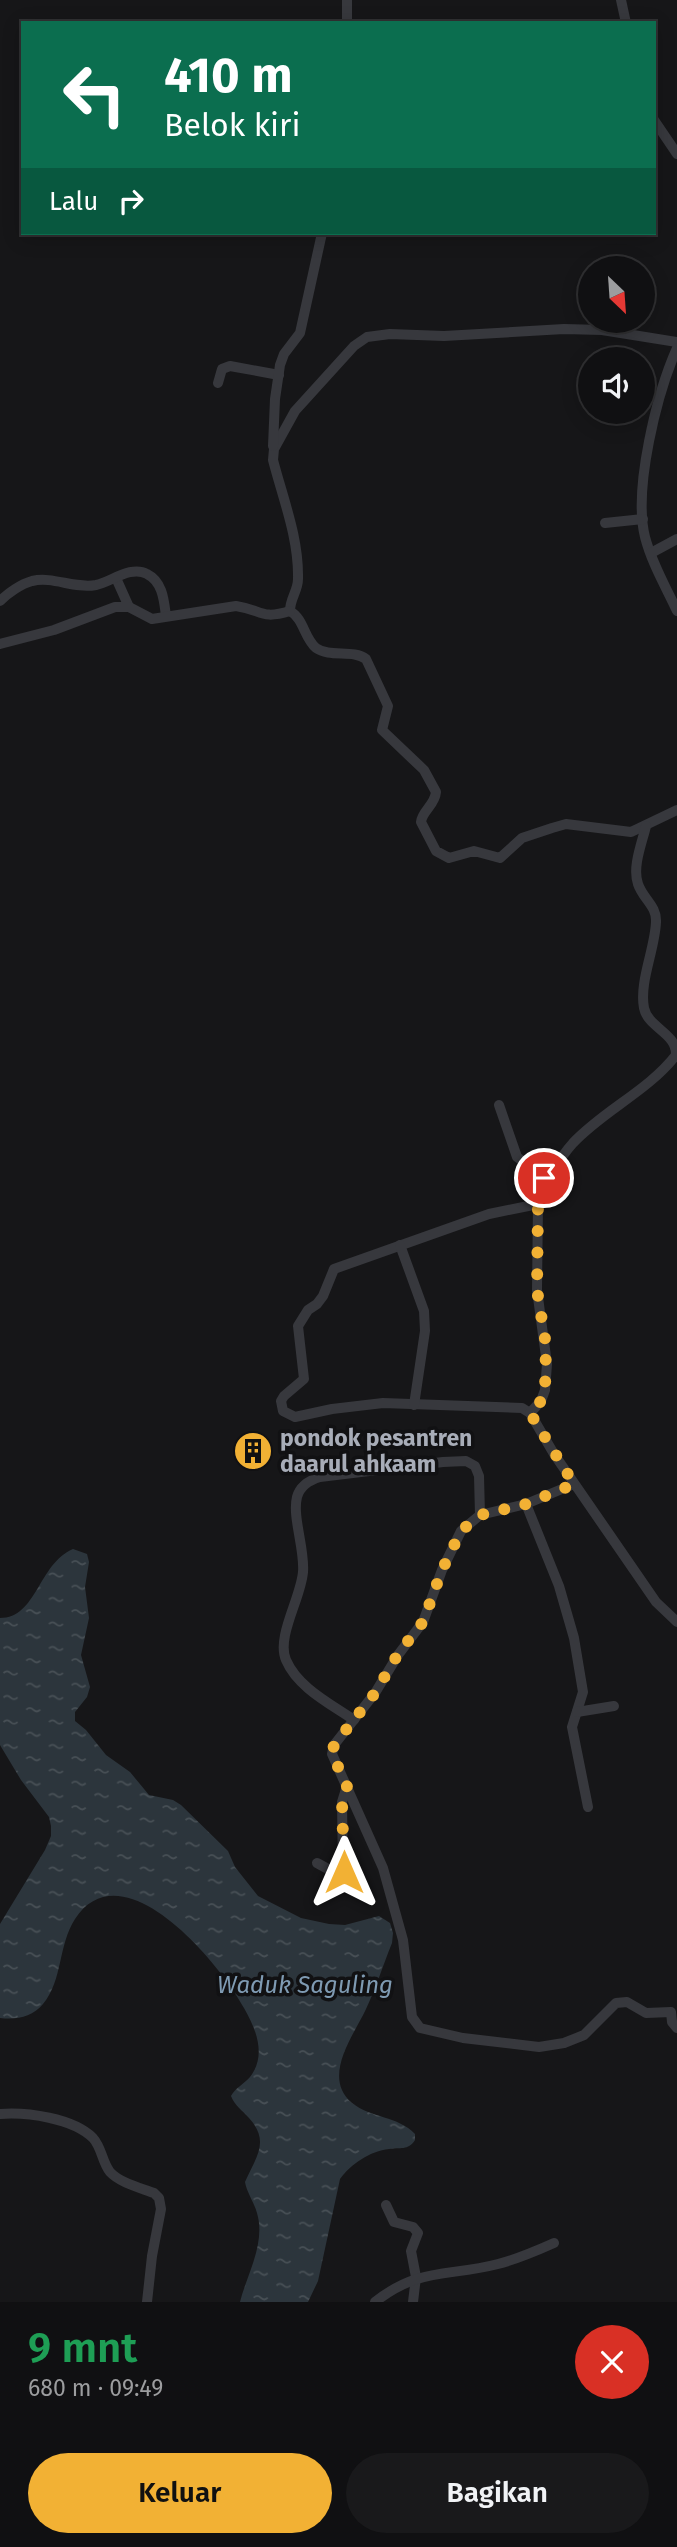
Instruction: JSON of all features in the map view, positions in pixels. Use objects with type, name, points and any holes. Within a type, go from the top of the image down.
[{"type":"street","points":[[347,21],[348,0]]},
{"type":"street","points":[[621,0],[626,21]]},
{"type":"street","points":[[656,123],[677,154]]},
{"type":"street","points":[[274,449],[271,443],[279,375],[284,354],[300,333],[322,235]]},
{"type":"street","points":[[290,611],[290,600],[298,585],[298,570],[293,534],[273,460],[274,449],[295,411],[354,346],[368,337],[390,334],[444,336],[564,329],[602,330],[677,342]]},
{"type":"street","points":[[677,348],[663,389],[647,461],[643,519],[651,553],[677,611]]},
{"type":"street","points":[[218,383],[222,369],[230,366],[279,375]]},
{"type":"street","points":[[606,523],[643,519]]},
{"type":"street","points":[[651,553],[677,539]]},
{"type":"street","points":[[0,601],[22,585],[43,579],[76,586],[96,585],[130,572],[148,574],[159,585],[166,616]]},
{"type":"street","points":[[116,578],[130,607]]},
{"type":"street","points":[[0,644],[54,629],[115,607],[130,607],[149,618],[236,606],[249,608],[264,616],[290,611],[300,619],[317,648],[343,655],[360,655],[366,659],[388,706],[382,730],[424,771],[436,793],[421,822],[436,851],[445,857],[453,858],[474,851],[503,858],[514,843],[522,838],[566,824],[624,833],[646,826],[677,810]]},
{"type":"street","points":[[530,1413],[541,1401],[545,1390],[547,1364],[537,1290],[538,1204],[548,1180],[573,1144],[643,1087],[676,1055],[674,1043],[650,1020],[644,1007],[656,925],[654,909],[639,887],[636,876],[646,826]]},
{"type":"street","points":[[499,1105],[517,1157],[548,1180]]},
{"type":"street","points":[[538,1204],[489,1214],[338,1267],[331,1273],[323,1296],[300,1322],[304,1380],[284,1396],[281,1406],[287,1415],[295,1417],[361,1405],[516,1406],[530,1413],[574,1484],[656,1602],[677,1622]]},
{"type":"street","points":[[400,1245],[424,1311],[425,1331],[414,1405]]},
{"type":"street","points":[[354,1720],[310,1689],[295,1675],[284,1657],[284,1643],[303,1572],[303,1552],[296,1506],[299,1491],[320,1477],[466,1461],[475,1466],[480,1476],[480,1515]]},
{"type":"street","points":[[574,1484],[526,1504],[480,1515],[461,1531],[442,1570],[423,1622],[332,1750],[390,1890],[402,1940],[412,2017],[419,2028],[463,2038],[521,2046],[557,2045],[584,2035],[614,2004],[623,2002],[646,2013],[671,2012],[672,2022],[677,2028]]},
{"type":"street","points":[[526,1504],[559,1586],[574,1638],[583,1692],[572,1727],[588,1807]]},
{"type":"street","points":[[577,1712],[614,1706]]},
{"type":"street","points":[[317,1863],[340,1875],[344,1874],[342,1802],[347,1786]]},
{"type":"street","points":[[0,2113],[35,2114],[84,2131],[100,2148],[112,2174],[154,2193],[159,2198],[161,2210],[147,2302]]},
{"type":"street","points":[[386,2205],[394,2222],[413,2227],[418,2233],[411,2251],[416,2277],[413,2302]]},
{"type":"street","points":[[375,2302],[388,2291],[416,2277],[498,2264],[554,2243]]},
{"type":"water","name":"Waduk Saguling","points":[[73,1549],[87,1554],[89,1562],[85,1587],[89,1618],[81,1655],[90,1687],[87,1697],[75,1712],[75,1721],[106,1755],[130,1772],[149,1795],[173,1800],[181,1805],[228,1851],[235,1867],[258,1896],[301,1918],[329,1924],[345,1925],[379,1916],[390,1923],[392,1943],[370,2001],[343,2056],[339,2081],[343,2093],[352,2103],[367,2112],[408,2128],[415,2134],[415,2140],[407,2147],[368,2155],[355,2163],[340,2179],[318,2281],[308,2302],[240,2302],[259,2236],[257,2213],[245,2182],[260,2142],[256,2127],[231,2096],[255,2069],[258,2042],[248,2016],[232,1989],[193,1942],[169,1920],[144,1904],[118,1896],[95,1900],[75,1919],[70,1929],[54,1984],[43,2004],[24,2017],[0,2018],[0,1924],[45,1850],[51,1836],[51,1826],[49,1817],[21,1780],[0,1745],[0,1618],[12,1616],[22,1609],[52,1566],[61,1556]]},
{"type":"place","name":"pondok pesantren daarul ahkaam","points":[[253,1451]]},
{"type":"route","points":[[344,1872],[342,1802],[347,1786],[332,1754],[334,1745],[375,1693],[398,1654],[423,1622],[442,1570],[461,1531],[480,1515],[526,1504],[574,1484],[530,1413],[541,1401],[545,1390],[547,1364],[537,1290],[538,1204],[548,1180],[544,1178]]}]
